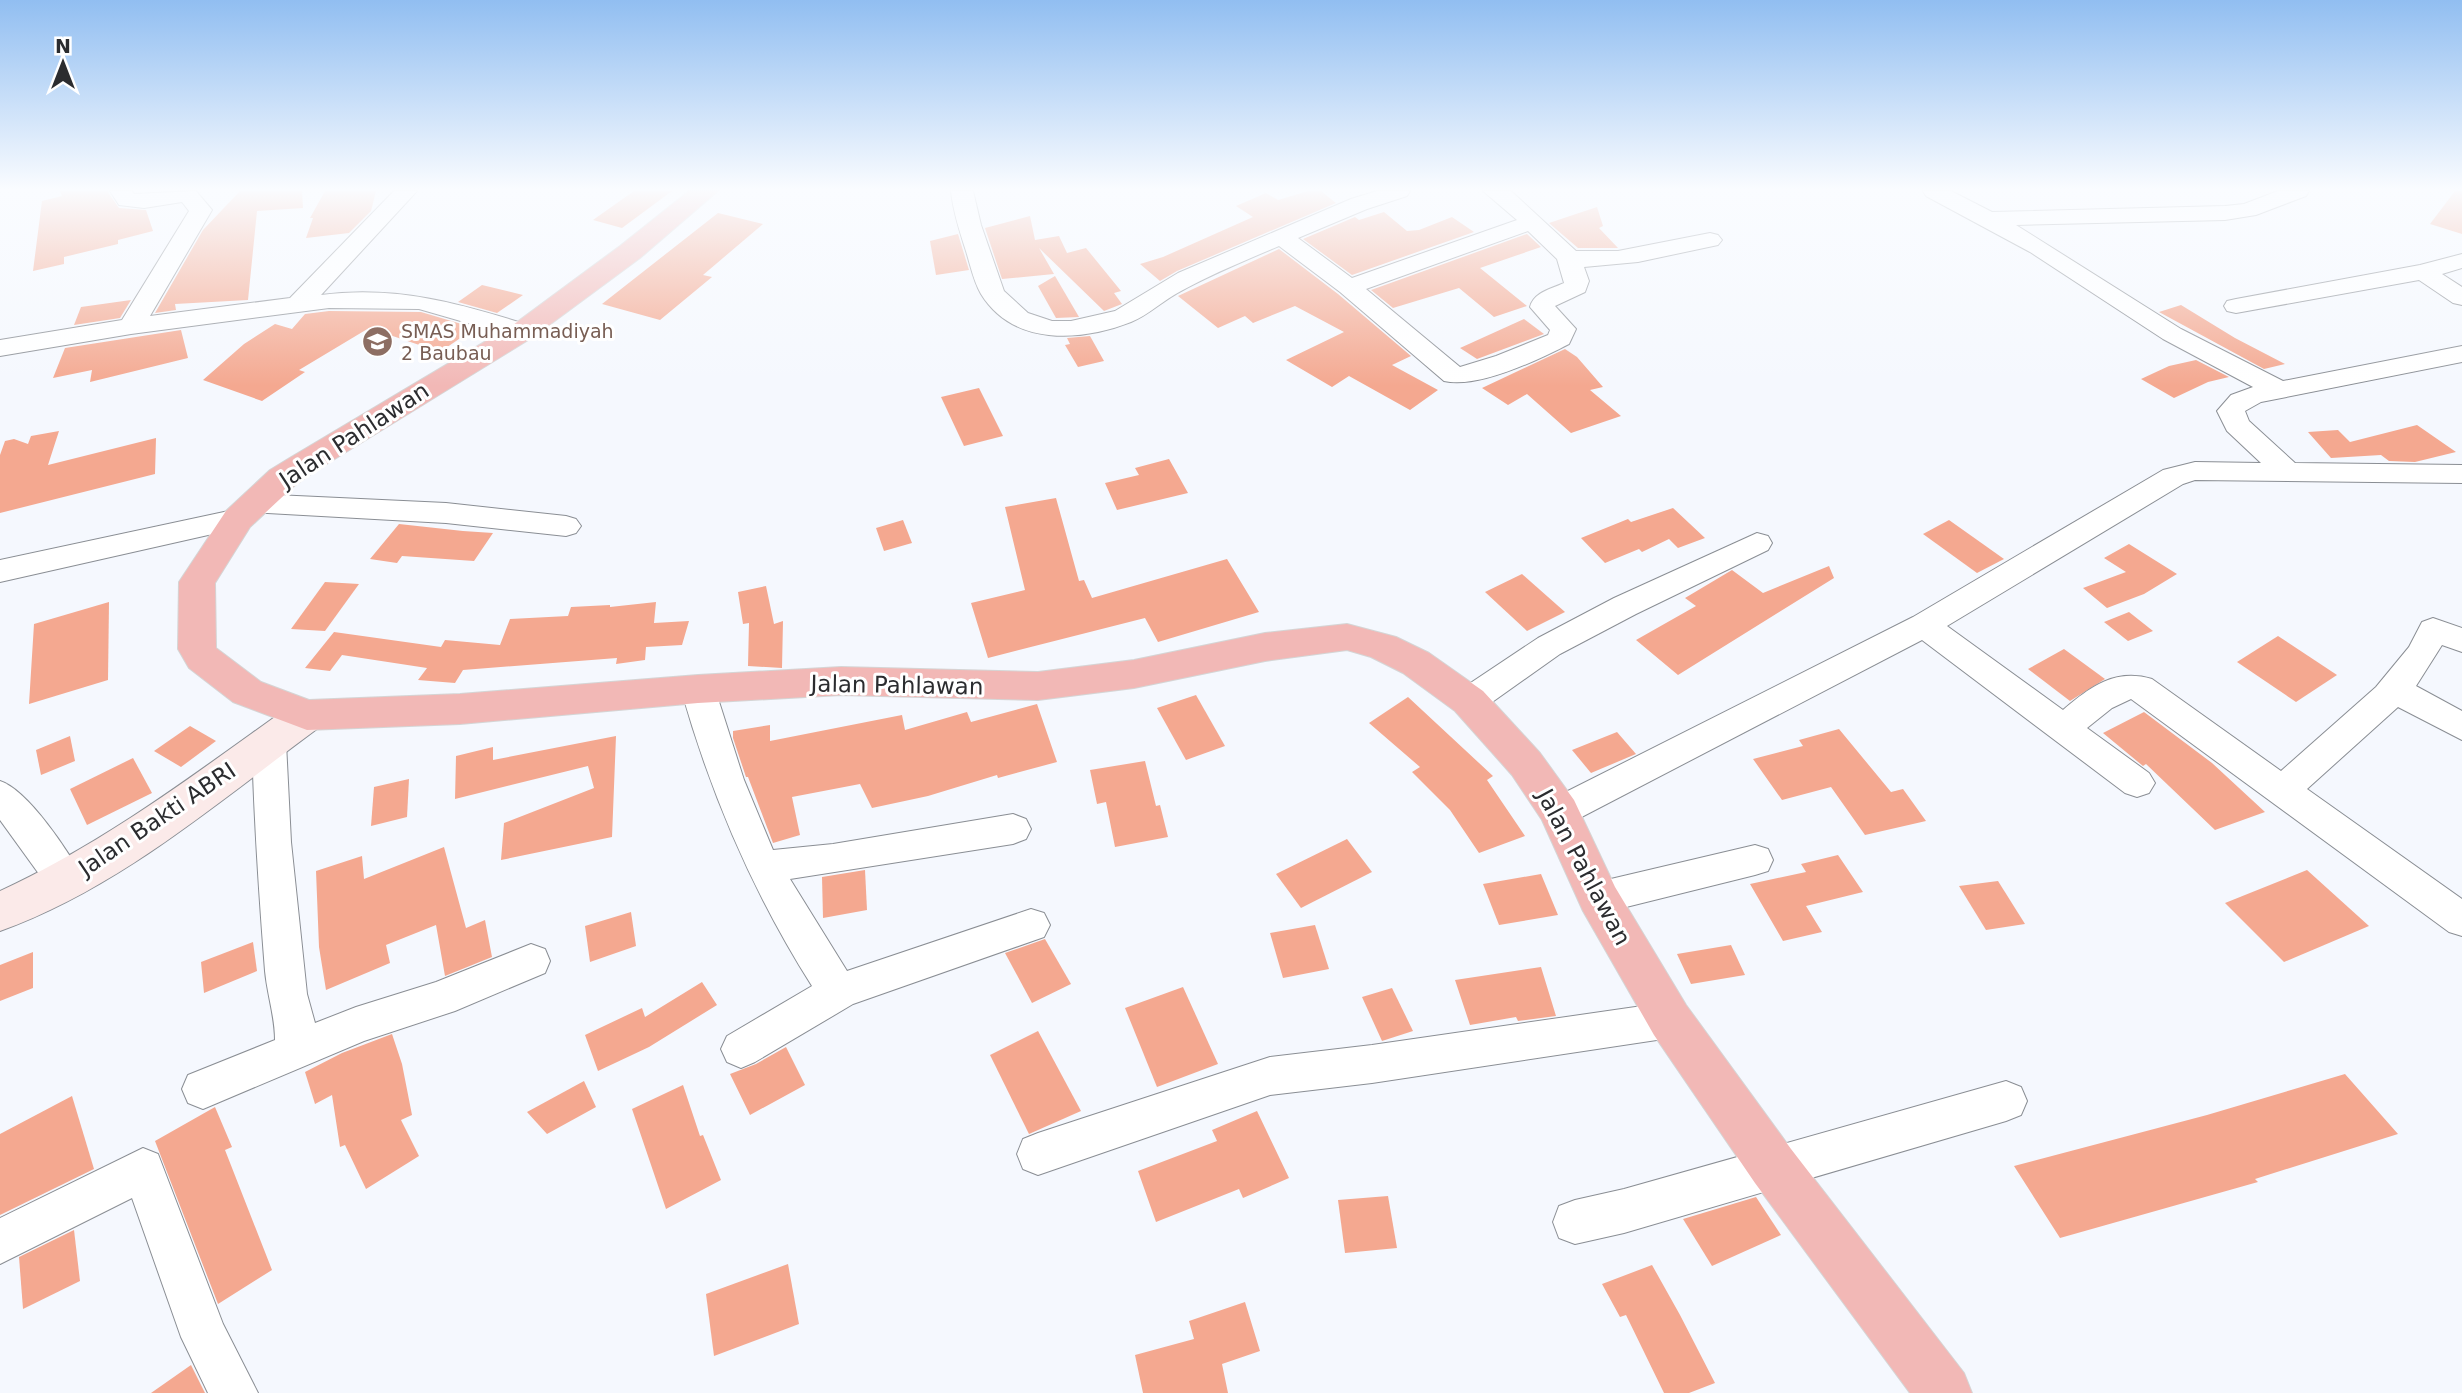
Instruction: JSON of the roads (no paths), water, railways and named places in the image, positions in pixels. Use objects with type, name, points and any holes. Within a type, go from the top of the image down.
[{"type":"highway","name":"Jalan Pahlawan","points":[[625,256],[523,331],[282,478],[246,511],[197,582],[197,649],[202,659],[247,692],[307,715],[460,709],[698,689],[841,681],[1038,686],[1134,674],[1265,647],[1347,637],[1369,642],[1416,663],[1469,701],[1519,755],[1559,812],[1598,898],[1670,1020],[1773,1166],[1944,1393]]},
{"type":"street","points":[[131,326],[173,256]]},
{"type":"street","points":[[299,303],[344,256]]},
{"type":"street","points":[[980,256],[994,295],[1012,313],[1028,324],[1044,328],[1074,329],[1122,317],[1153,296],[1234,256]]},
{"type":"street","points":[[1307,256],[1349,286],[1441,366],[1458,377],[1560,339],[1563,330],[1542,307],[1543,302],[1576,287],[1577,281],[1568,257]]},
{"type":"street","points":[[1349,286],[1435,256]]},
{"type":"street","points":[[1568,257],[1598,261],[1625,256]]},
{"type":"street","points":[[2052,256],[2172,334],[2279,390]]},
{"type":"street","points":[[2236,306],[2423,272],[2462,261]]},
{"type":"street","points":[[2423,272],[2462,298]]},
{"type":"street","points":[[0,348],[131,326],[299,303],[369,300],[419,302],[449,308],[523,331]]},
{"type":"street","points":[[2288,473],[2237,425],[2231,411],[2236,402],[2244,397],[2462,354]]},
{"type":"street","points":[[1559,812],[1924,625],[2173,477],[2194,471],[2462,474]]},
{"type":"street","points":[[0,571],[246,511],[446,513],[566,526]]},
{"type":"street","points":[[1469,701],[1549,646],[1625,606],[1757,543]]},
{"type":"street","points":[[1924,625],[2137,783]]},
{"type":"street","points":[[2282,790],[2395,690],[2427,645],[2434,630],[2462,640]]},
{"type":"street","points":[[2063,728],[2119,687],[2133,685],[2462,920]]},
{"type":"street","points":[[698,689],[711,736],[742,824],[763,867],[825,973],[840,991]]},
{"type":"street","points":[[2395,690],[2462,727]]},
{"type":"street","name":"Jalan Bakti ABRI","points":[[0,912],[65,881],[139,836],[307,715]]},
{"type":"street","points":[[269,743],[272,842],[287,994],[296,1021],[296,1051]]},
{"type":"street","points":[[0,795],[31,832],[65,881]]},
{"type":"street","points":[[763,867],[833,859],[1013,829]]},
{"type":"street","points":[[1598,898],[1755,860]]},
{"type":"street","points":[[741,1049],[840,991],[1031,925]]},
{"type":"street","points":[[203,1089],[356,1025],[442,998],[531,961]]},
{"type":"street","points":[[1038,1154],[1270,1076],[1372,1064],[1670,1020]]},
{"type":"street","points":[[1575,1222],[1624,1211],[2006,1101]]},
{"type":"street","points":[[0,1242],[143,1169],[204,1337],[234,1393]]},
{"type":"place","name":"SMAS Muhammadiyah 2 Baubau","points":[[378,342]]}]
